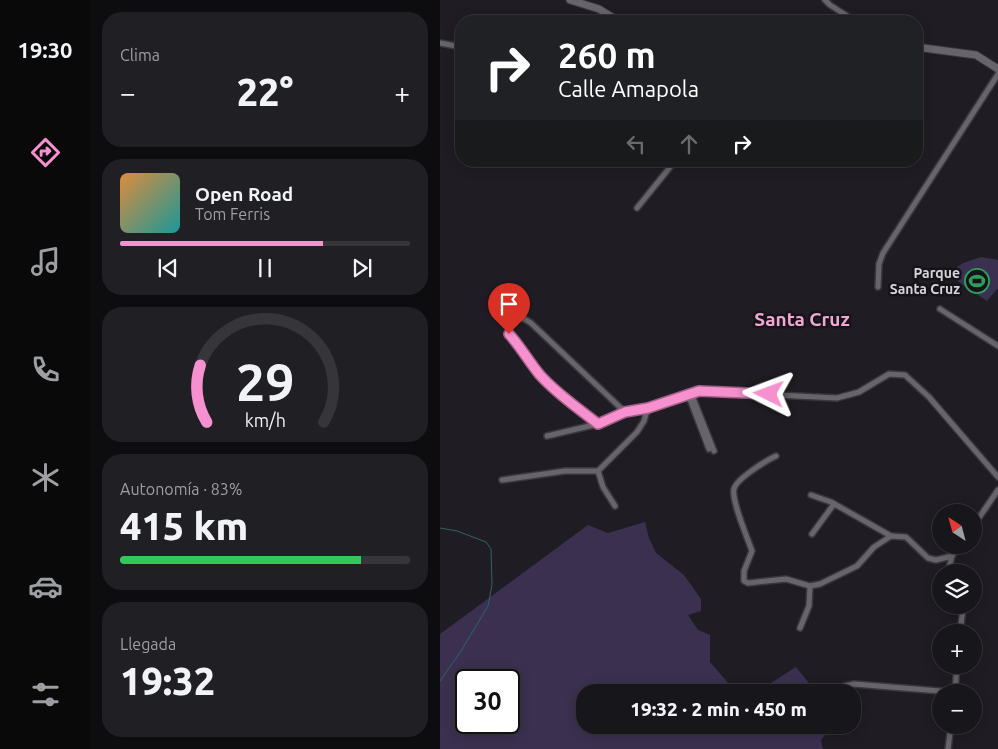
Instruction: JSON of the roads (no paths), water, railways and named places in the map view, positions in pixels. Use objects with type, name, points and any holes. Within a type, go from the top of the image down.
[{"type":"street","points":[[570,0],[599,9],[608,15]]},
{"type":"street","points":[[826,0],[830,5],[846,15]]},
{"type":"street","points":[[440,43],[455,45]]},
{"type":"street","points":[[923,48],[976,55],[998,70]]},
{"type":"street","points":[[878,288],[879,264],[884,253],[998,74]]},
{"type":"street","points":[[637,208],[670,167]]},
{"type":"street","points":[[940,309],[998,346]]},
{"type":"street","points":[[598,424],[558,393],[540,374],[521,346],[509,334],[509,328],[514,320],[523,318],[530,323],[625,412]]},
{"type":"street","points":[[547,436],[598,424],[625,412],[648,408],[699,391],[837,398],[859,392],[889,374],[905,375],[929,397],[998,477]]},
{"type":"street","points":[[690,394],[712,450]]},
{"type":"street","points":[[502,480],[565,471],[598,471],[637,432],[644,422],[648,408]]},
{"type":"street","points":[[776,456],[765,461],[736,483],[733,490],[752,551],[744,571],[744,581],[748,583],[786,579],[810,586],[820,584],[857,566],[874,547],[891,536]]},
{"type":"street","points":[[598,471],[603,487],[615,506]]},
{"type":"street","points":[[982,513],[998,490]]},
{"type":"street","points":[[811,496],[834,504],[891,536],[906,538],[928,558],[936,560],[952,556],[950,564]]},
{"type":"street","points":[[812,534],[834,504]]},
{"type":"street","points":[[800,628],[809,606],[810,586]]},
{"type":"street","points":[[861,685],[932,690]]},
{"type":"street","points":[[948,749],[950,734]]},
{"type":"waterway","points":[[440,528],[457,531],[486,542],[491,549],[492,585],[488,606],[461,651],[440,681]]},
{"type":"place","name":"Parque Santa Cruz","points":[[977,281]]},
{"type":"district","name":"Santa Cruz","points":[[802,319]]}]
